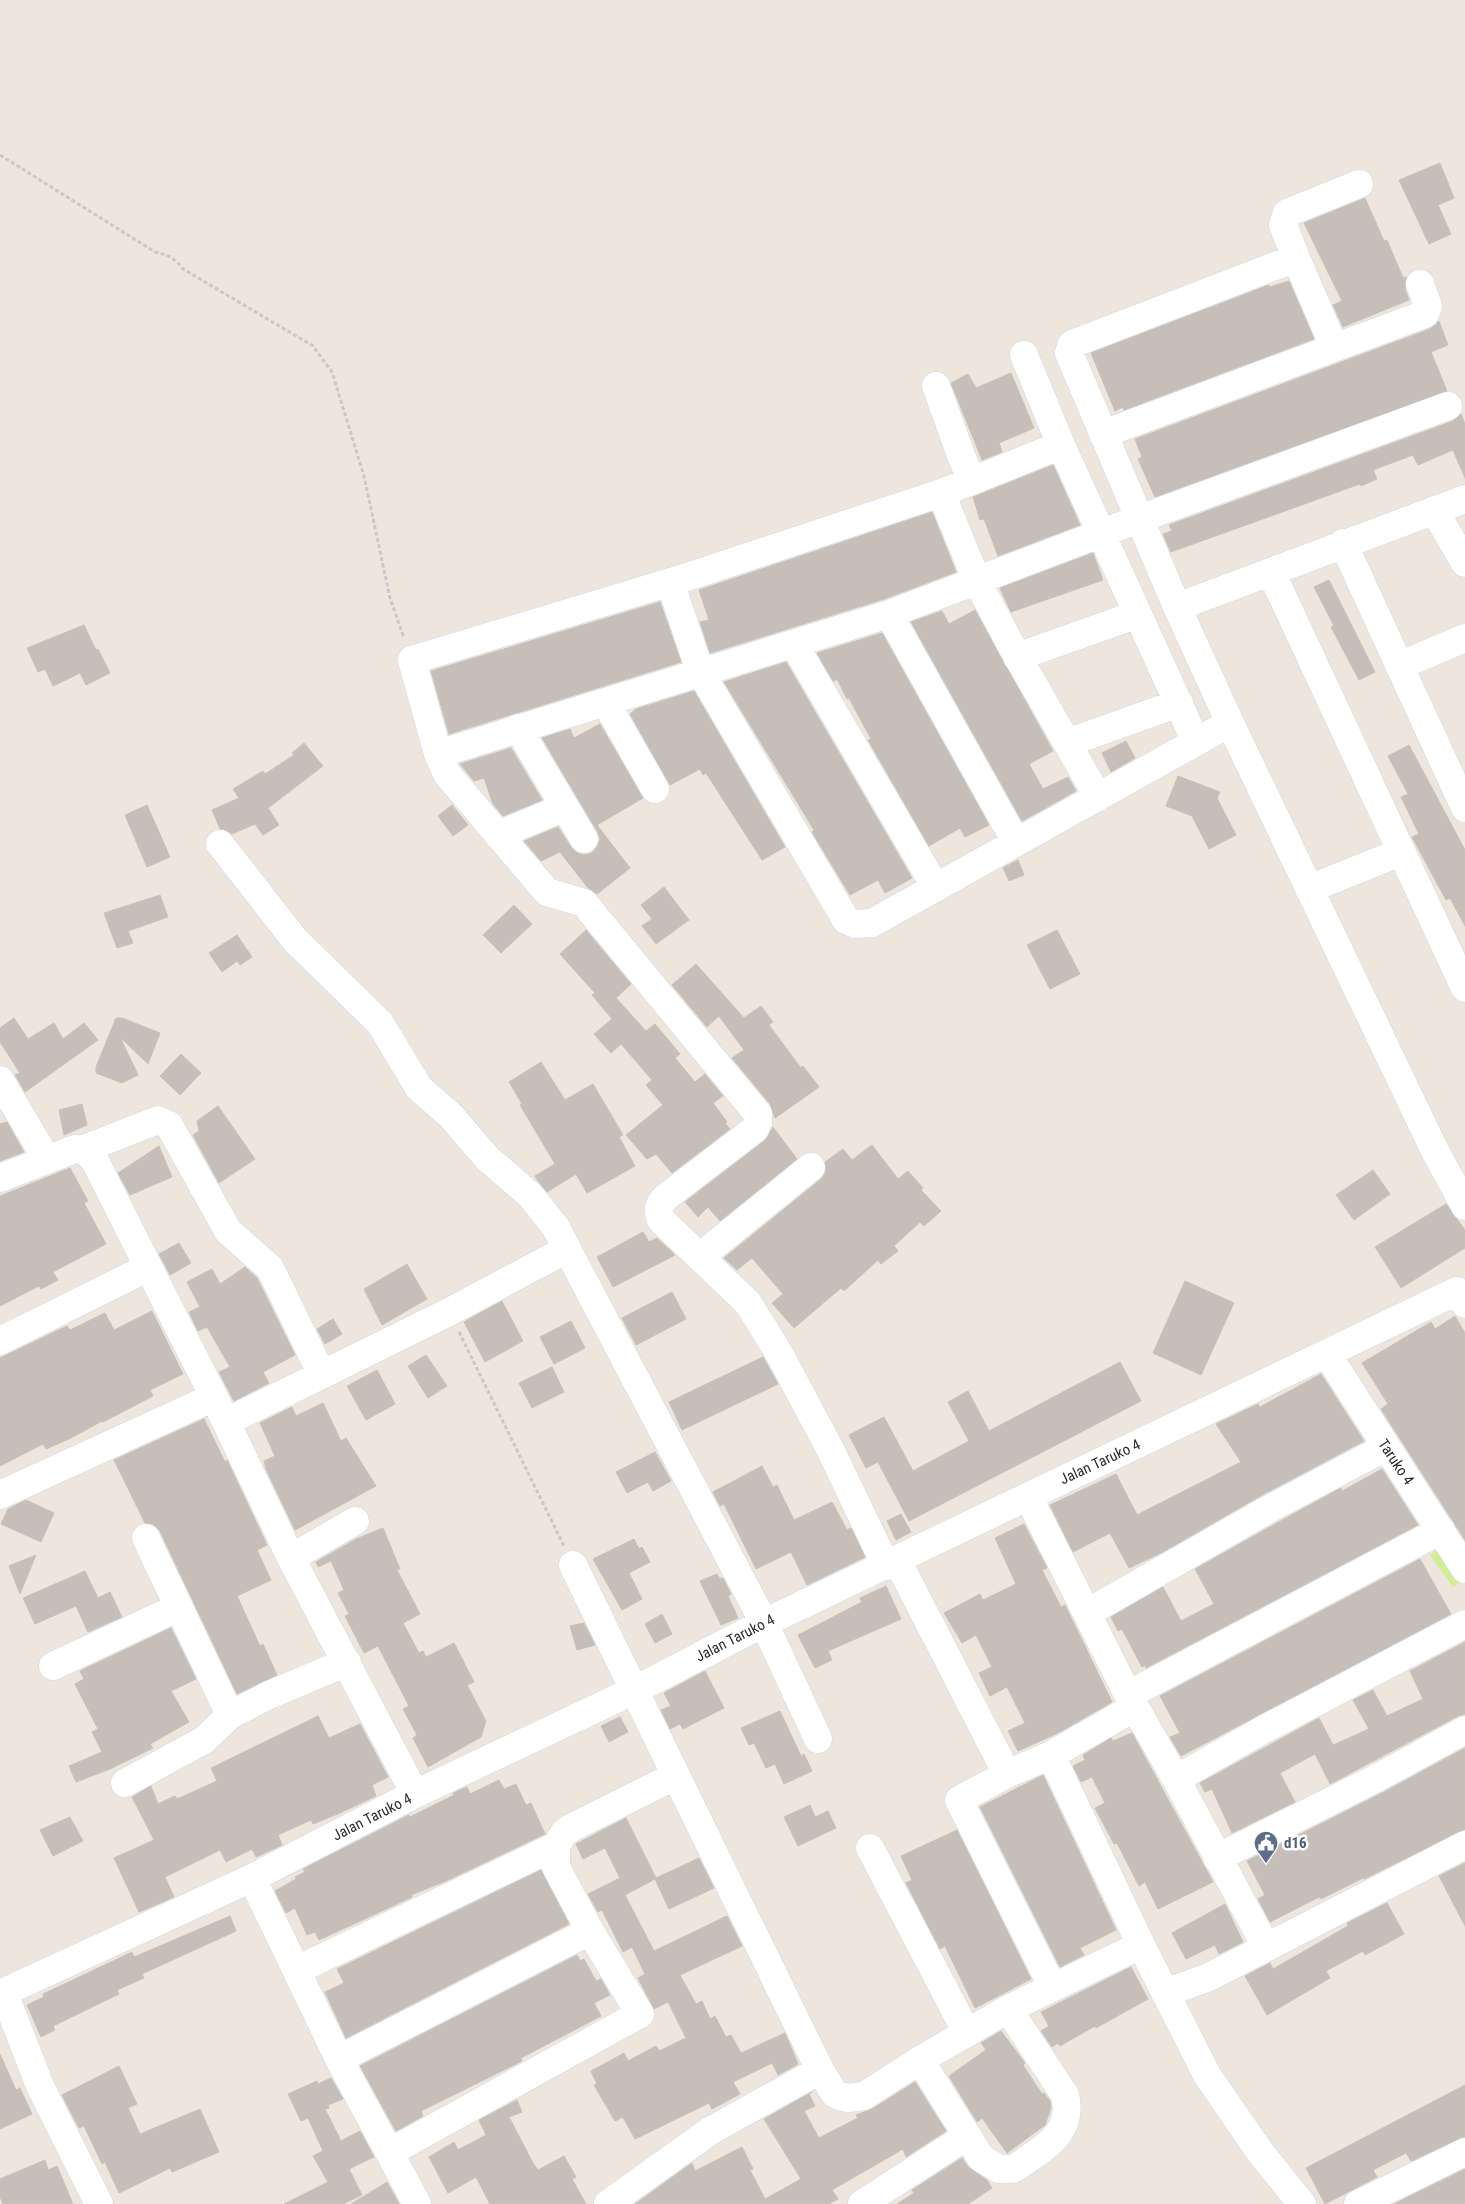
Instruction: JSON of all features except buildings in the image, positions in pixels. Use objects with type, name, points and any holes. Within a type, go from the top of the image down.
[{"type":"street","points":[[1334,347],[1282,225],[1287,213],[1359,184]]},
{"type":"street","points":[[1296,258],[1072,344],[1069,353],[1177,607],[1230,723],[1435,1151],[1465,1206]]},
{"type":"street","points":[[1103,434],[1425,314],[1428,306],[1420,284]]},
{"type":"street","points":[[1024,355],[1061,445],[1196,742]]},
{"type":"street","points":[[936,386],[972,481]]},
{"type":"street","points":[[438,754],[518,728],[606,703],[700,671],[889,614],[1139,518],[1448,406]]},
{"type":"street","points":[[1007,1774],[780,1355],[748,1302],[661,1220],[659,1206],[666,1197],[755,1129],[758,1122],[758,1114],[584,903],[548,892],[447,774],[438,754],[412,660],[670,582],[941,493],[1061,445]]},
{"type":"street","points":[[941,493],[976,580],[1098,797]]},
{"type":"street","points":[[1177,607],[1465,499]]},
{"type":"street","points":[[1434,510],[1465,563]]},
{"type":"street","points":[[1342,544],[1465,808]]},
{"type":"street","points":[[1271,572],[1465,988]]},
{"type":"street","points":[[670,582],[700,671],[846,920],[855,924],[872,923],[1230,723]]},
{"type":"street","points":[[889,614],[1016,842]]},
{"type":"street","points":[[1018,657],[1138,614]]},
{"type":"street","points":[[1399,666],[1465,638]]},
{"type":"street","points":[[794,644],[936,888]]},
{"type":"street","points":[[606,703],[655,789]]},
{"type":"street","points":[[1067,743],[1179,703]]},
{"type":"street","points":[[518,728],[584,839]]},
{"type":"street","points":[[498,835],[565,807]]},
{"type":"street","points":[[220,844],[294,940],[380,1023],[419,1088],[451,1116],[487,1158],[530,1195],[555,1226],[764,1622],[818,1739]]},
{"type":"street","points":[[1309,890],[1401,852]]},
{"type":"street","points":[[0,1080],[47,1160]]},
{"type":"street","points":[[0,1178],[74,1149],[84,1149],[158,1120],[169,1126],[228,1231],[270,1268],[322,1375]]},
{"type":"street","points":[[84,1149],[103,1174],[147,1268],[214,1397],[291,1558],[415,1794]]},
{"type":"street","points":[[701,1256],[810,1167]]},
{"type":"street","points":[[226,1422],[449,1312],[567,1249]]},
{"type":"street","points":[[0,1341],[147,1268]]},
{"type":"street","name":"Jalan Taruko 4","points":[[2,1993],[252,1878],[415,1794],[635,1690],[764,1622],[892,1563],[1327,1354],[1462,1294]]},
{"type":"street","name":"Taruko 4","points":[[1327,1354],[1442,1530],[1465,1569]]},
{"type":"street","points":[[0,1495],[214,1397]]},
{"type":"street","points":[[1087,1613],[1269,1509],[1386,1447]]},
{"type":"street","points":[[1028,1496],[1132,1701],[1266,1947]]},
{"type":"street","points":[[291,1558],[355,1521]]},
{"type":"street","points":[[1052,1986],[959,1800],[1007,1774],[1051,1754],[1132,1701],[1442,1530]]},
{"type":"street","points":[[146,1538],[230,1715]]},
{"type":"street","points":[[573,1564],[820,2070],[834,2093],[848,2098],[871,2092],[920,2060],[1008,2009],[1141,1944]]},
{"type":"street","points":[[53,1666],[179,1607]]},
{"type":"street","points":[[1176,1779],[1268,1727],[1465,1624]]},
{"type":"street","points":[[125,1783],[204,1740],[230,1715],[347,1662]]},
{"type":"street","points":[[1217,1858],[1376,1778],[1465,1730]]},
{"type":"street","points":[[1051,1754],[1141,1944],[1207,2075],[1260,2152],[1302,2204]]},
{"type":"street","points":[[390,2152],[640,2014],[590,1931],[556,1867],[556,1846],[564,1833],[571,1828],[675,1776]]},
{"type":"street","points":[[1165,1992],[1209,1977],[1465,1845]]},
{"type":"street","points":[[298,1970],[556,1846]]},
{"type":"street","points":[[870,1848],[966,2033]]},
{"type":"street","points":[[252,1878],[298,1970],[339,2059],[417,2204]]},
{"type":"street","points":[[339,2059],[590,1931]]},
{"type":"street","points":[[2,1993],[40,2086],[98,2204]]},
{"type":"street","points":[[920,2060],[981,2158],[998,2169],[1013,2169],[1060,2134],[1068,2109],[1065,2095],[1008,2009]]},
{"type":"street","points":[[608,2204],[710,2131],[820,2070]]},
{"type":"street","points":[[876,2200],[967,2136]]},
{"type":"street","points":[[1358,2204],[1465,2152]]},
{"type":"path","points":[[0,155],[156,252],[177,261],[183,269],[314,346],[332,372],[364,476],[390,598],[412,660]]},
{"type":"path","points":[[449,1312],[573,1564]]},
{"type":"green space","points":[[1444,1546],[1465,1579],[1453,1587],[1430,1555]]},
{"type":"place","name":"d16","points":[[1266,1864]]}]
